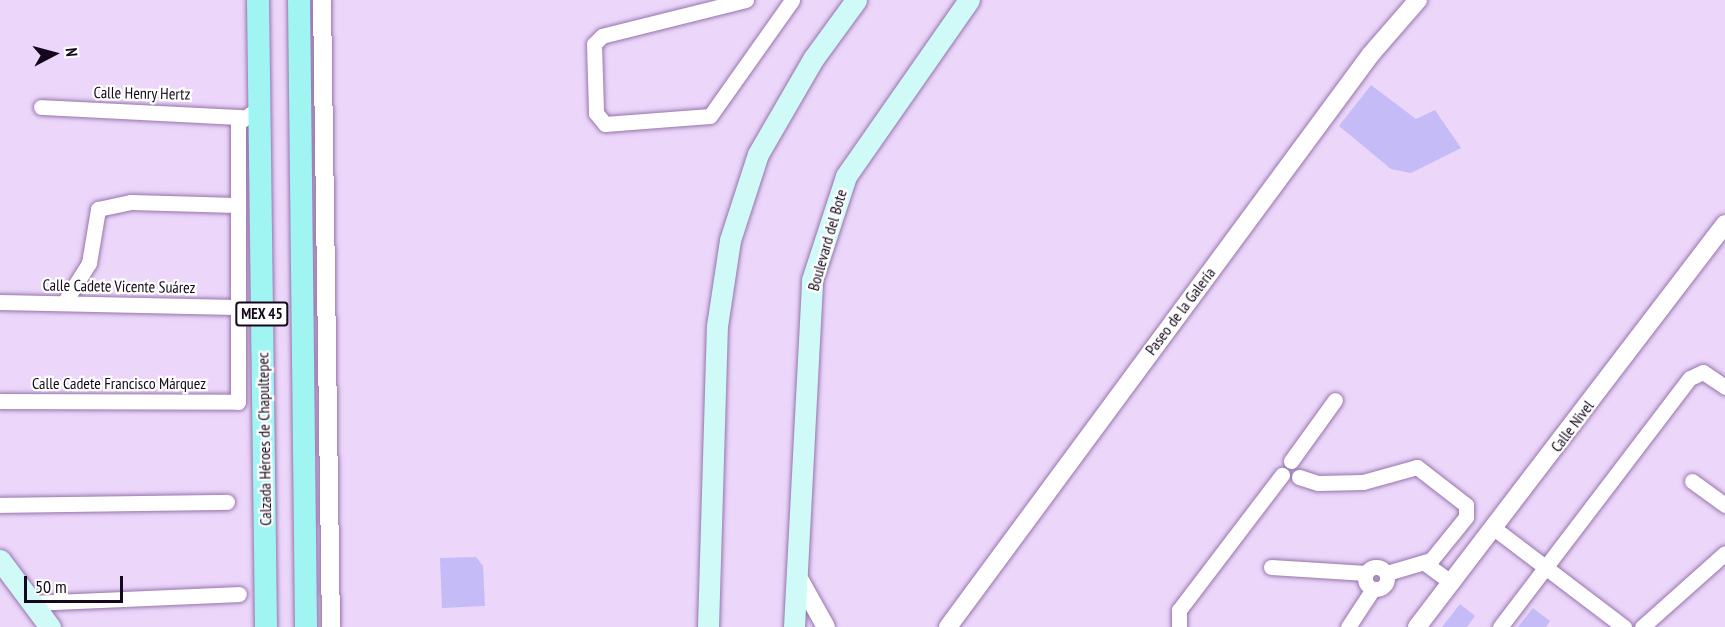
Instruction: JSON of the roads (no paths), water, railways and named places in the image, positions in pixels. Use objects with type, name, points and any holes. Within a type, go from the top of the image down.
[{"type":"main road","name":"Calzada Héroes de Chapultepec","points":[[258,0],[251,112],[266,627]]},
{"type":"main road","name":"MEX 45","points":[[300,0],[306,627]]},
{"type":"main road","points":[[708,627],[717,326],[730,240],[758,154],[813,59],[856,0]]},
{"type":"main road","name":"Boulevard del Bote","points":[[794,627],[798,578],[806,326],[812,280],[846,176],[969,0]]},
{"type":"main road","points":[[0,560],[50,627]]},
{"type":"street","points":[[322,0],[331,627]]},
{"type":"street","points":[[746,0],[602,36],[594,44],[596,113],[605,124],[710,116],[792,0]]},
{"type":"street","name":"Paseo de la Galería","points":[[948,627],[1371,54],[1418,0]]},
{"type":"street","name":"Calle Henry Hertz","points":[[41,106],[251,112]]},
{"type":"street","points":[[236,307],[237,205],[251,112]]},
{"type":"street","points":[[64,303],[89,263],[98,209],[130,202],[237,205]]},
{"type":"street","name":"Calle Nivel","points":[[1418,627],[1495,529],[1725,224]]},
{"type":"street","name":"Calle Cadete Vicente Suárez","points":[[0,302],[236,307]]},
{"type":"street","name":"Calle Cadete Francisco Márquez","points":[[0,401],[238,402],[236,307]]},
{"type":"street","points":[[1500,627],[1690,378],[1703,372],[1725,387]]},
{"type":"street","points":[[1179,627],[1179,610],[1282,475],[1282,465],[1291,461],[1335,399]]},
{"type":"street","points":[[1291,461],[1300,466],[1299,477]]},
{"type":"street","points":[[1282,475],[1290,481],[1299,477],[1318,483],[1353,482],[1424,468],[1468,511],[1426,564],[1387,573]]},
{"type":"street","points":[[1692,481],[1725,506]]},
{"type":"street","points":[[0,506],[227,502]]},
{"type":"street","points":[[1495,529],[1624,627]]},
{"type":"street","points":[[1642,627],[1725,553]]},
{"type":"street","points":[[1426,564],[1452,583]]},
{"type":"street","points":[[1271,567],[1365,573],[1378,566],[1387,573]]},
{"type":"street","points":[[1365,573],[1365,583],[1373,589]]},
{"type":"street","points":[[1348,627],[1373,589],[1385,585],[1387,573]]},
{"type":"street","points":[[798,578],[826,627]]},
{"type":"street","points":[[32,603],[239,594]]}]
